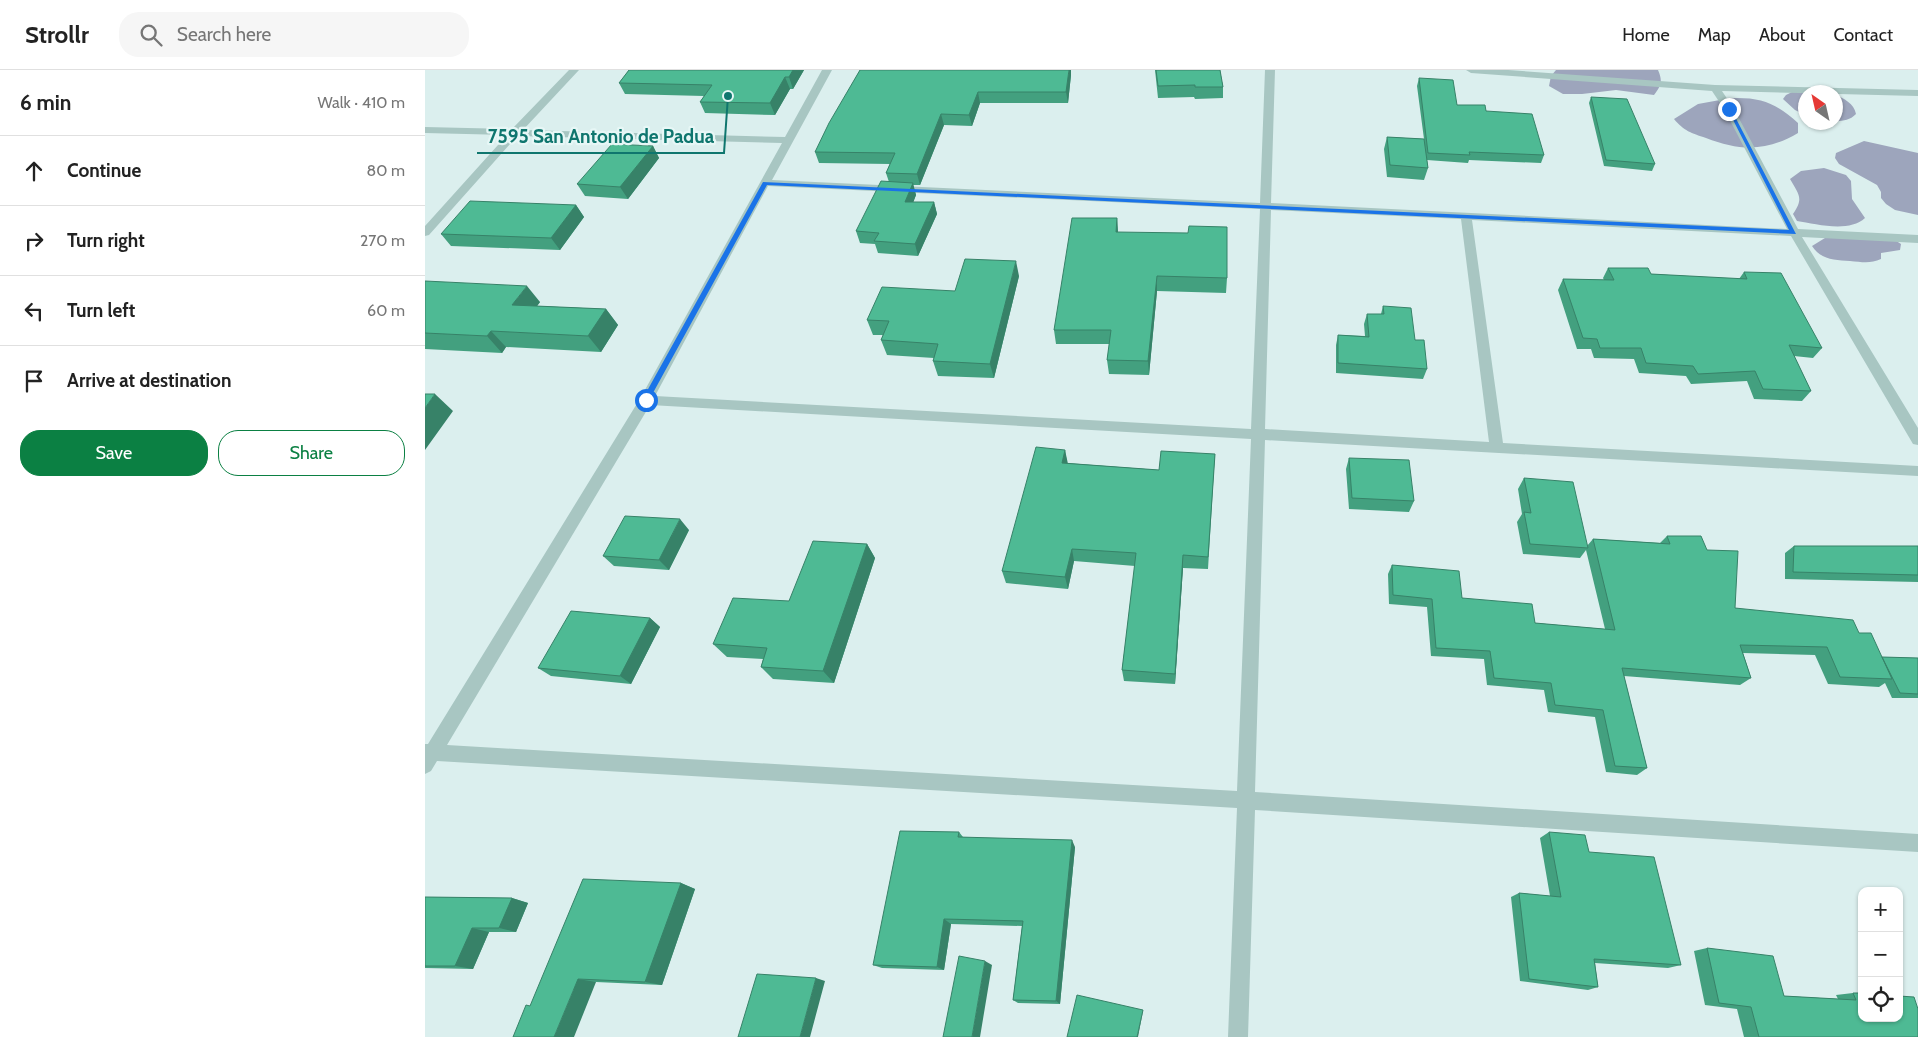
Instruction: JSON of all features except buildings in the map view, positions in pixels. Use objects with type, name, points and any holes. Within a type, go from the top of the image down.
[{"type":"street","points":[[425,234],[515,132],[574,70]]},
{"type":"street","points":[[827,70],[646,400],[427,756],[1246,800],[1918,843]]},
{"type":"street","points":[[1238,1037],[1270,70]]},
{"type":"street","points":[[1471,70],[1715,88],[1918,93]]},
{"type":"street","points":[[1715,88],[1729,109],[1793,232],[1918,440]]},
{"type":"street","points":[[425,130],[789,140]]},
{"type":"street","points":[[765,183],[1918,239]]},
{"type":"street","points":[[1466,216],[1497,448]]},
{"type":"street","points":[[646,400],[1918,471]]},
{"type":"shaded area","points":[[1556,70],[1658,70],[1661,83],[1654,95],[1616,90],[1563,94],[1549,86],[1551,76]]},
{"type":"shaded area","points":[[1798,89],[1798,112],[1783,99],[1786,95]]},
{"type":"shaded area","points":[[1731,98],[1760,100],[1775,106],[1798,123],[1798,133],[1775,144],[1764,146],[1742,147],[1718,142],[1692,133],[1674,119],[1698,104]]},
{"type":"shaded area","points":[[1843,99],[1851,104],[1856,114],[1843,121]]},
{"type":"shaded area","points":[[1864,141],[1918,153],[1918,215],[1895,210],[1881,198],[1881,192],[1877,185],[1839,164],[1835,158],[1836,153]]},
{"type":"shaded area","points":[[1824,168],[1846,175],[1851,181],[1852,199],[1865,218],[1858,223],[1832,226],[1797,221],[1793,214],[1799,197],[1790,179],[1801,171]]},
{"type":"shaded area","points":[[1890,237],[1901,244],[1900,250],[1881,253],[1881,259],[1873,262],[1824,257],[1812,246],[1825,238]]},
{"type":"place","name":"7595 San Antonio de Padua","points":[[728,96]]},
{"type":"route","points":[[646,400],[765,183],[1793,232],[1729,109]]}]
